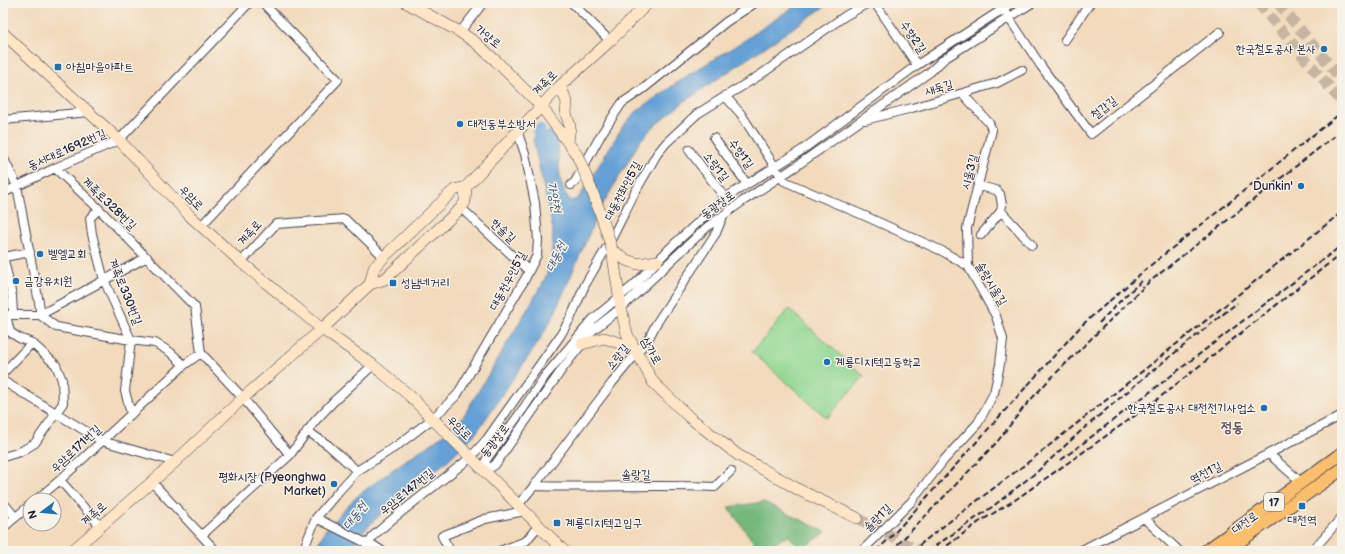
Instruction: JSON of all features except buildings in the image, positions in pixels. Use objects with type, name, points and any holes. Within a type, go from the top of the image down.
[{"type":"main road","name":"가양로","points":[[407,3],[460,32],[476,43],[496,60],[541,106]]},
{"type":"main road","name":"계족로","points":[[370,284],[374,268],[384,257],[454,190],[466,187],[560,86],[610,41],[648,3]]},
{"type":"main road","name":"우암로","points":[[3,34],[119,140],[190,216],[241,262],[322,329],[373,365],[410,396],[564,551]]},
{"type":"main road","points":[[560,86],[567,102],[566,114],[570,126],[568,142]]},
{"type":"main road","name":"삼가로","points":[[541,106],[578,155],[596,197],[612,250],[620,303],[627,334],[653,382],[689,418],[738,455],[801,491],[857,518]]},
{"type":"main road","points":[[461,208],[466,202],[466,187]]},
{"type":"main road","name":"계족로","points":[[72,551],[151,481],[175,462],[243,398],[322,329],[370,284],[385,279],[461,208]]},
{"type":"main road","points":[[612,250],[626,260],[638,264],[657,260]]},
{"type":"main road","points":[[582,344],[604,338],[626,345],[636,352]]},
{"type":"main road","name":"대전로","points":[[1206,551],[1342,453]]},
{"type":"main road","name":"대전로","points":[[1226,551],[1342,469]]},
{"type":"street","points":[[119,140],[249,3]]},
{"type":"street","points":[[201,226],[338,80],[264,3]]},
{"type":"street","points":[[460,32],[483,3]]},
{"type":"street","points":[[572,3],[610,41]]},
{"type":"street","points":[[571,185],[576,182],[602,134],[622,103],[643,89],[726,22],[755,3]]},
{"type":"street","name":"대동천좌안5길","points":[[470,458],[487,439],[560,336],[571,317],[585,285],[657,154],[692,118],[760,75],[845,16],[868,3]]},
{"type":"street","name":"수향2길","points":[[875,3],[917,65]]},
{"type":"street","name":"동광장로","points":[[485,471],[486,460],[544,376],[593,319],[620,303],[657,260],[725,198],[802,150],[917,65],[1001,6],[1012,3]]},
{"type":"street","name":"동광장로","points":[[485,471],[495,465],[563,368],[593,330],[620,303],[707,227],[930,72],[944,59],[1032,3]]},
{"type":"street","points":[[1065,40],[1090,3]]},
{"type":"street","name":"철갑길","points":[[1001,6],[1041,66],[1091,134],[1220,32]]},
{"type":"street","name":"새둑길","points":[[860,121],[963,94],[997,83],[1022,70]]},
{"type":"street","name":"시울3길","points":[[963,94],[989,123],[992,130],[979,186],[966,228],[968,266]]},
{"type":"street","name":"솔랑시울길","points":[[725,96],[740,114],[784,181],[942,251],[968,266],[996,316],[1003,339],[994,393],[978,423],[944,460],[911,502]]},
{"type":"street","points":[[3,120],[89,112]]},
{"type":"street","name":"대동천우안5길","points":[[303,551],[316,518],[357,471],[398,445],[432,419],[457,395],[529,272],[536,255],[538,232],[535,202],[525,154],[518,132]]},
{"type":"street","name":"수향1길","points":[[714,138],[747,184]]},
{"type":"street","name":"동서대로1692번길","points":[[3,193],[119,140]]},
{"type":"street","name":"소랑1길","points":[[689,150],[725,198]]},
{"type":"street","points":[[3,157],[18,186],[40,315]]},
{"type":"street","name":"계족로328번길","points":[[55,168],[99,209],[195,307],[201,353]]},
{"type":"street","points":[[979,186],[996,190],[1000,194],[1002,205],[1001,211],[981,235]]},
{"type":"street","name":"한솔길","points":[[461,208],[529,272]]},
{"type":"street","name":"계족로330번길","points":[[99,209],[90,218],[92,234],[104,280],[131,340]]},
{"type":"street","points":[[1001,211],[1032,245]]},
{"type":"street","name":"소랑길","points":[[522,508],[534,486],[636,352],[649,338],[656,324],[716,233],[723,216]]},
{"type":"street","name":"계족로","points":[[241,262],[276,224],[345,219],[384,257]]},
{"type":"street","points":[[5,316],[13,313],[12,296],[6,276],[3,256],[30,252]]},
{"type":"street","points":[[5,316],[40,315],[147,257]]},
{"type":"street","name":"계족로330번길","points":[[40,315],[56,327],[155,343],[170,352],[184,365]]},
{"type":"street","points":[[3,457],[20,452],[35,443],[63,403],[62,380],[56,365],[32,343],[19,338],[10,332],[5,316]]},
{"type":"street","points":[[131,340],[125,391],[131,414]]},
{"type":"street","points":[[3,373],[32,343]]},
{"type":"street","points":[[201,353],[243,398],[290,455]]},
{"type":"street","name":"우암로171번길","points":[[46,492],[184,365],[201,353]]},
{"type":"street","points":[[202,535],[290,455],[315,421],[373,365]]},
{"type":"street","points":[[3,381],[102,441],[175,462]]},
{"type":"street","name":"역전1길","points":[[1080,551],[1342,415]]},
{"type":"street","points":[[307,431],[328,445],[357,471]]},
{"type":"street","points":[[1269,454],[1301,482]]},
{"type":"street","name":"우암로147번길","points":[[367,545],[374,535],[394,517],[470,458]]},
{"type":"street","name":"솔랑길","points":[[534,486],[579,488],[715,487],[731,471]]},
{"type":"street","points":[[60,480],[100,526]]},
{"type":"street","points":[[151,481],[216,551]]},
{"type":"street","points":[[3,502],[15,517]]},
{"type":"street","name":"솔랑1길","points":[[862,551],[911,502]]},
{"type":"street","points":[[450,551],[442,536],[484,519],[522,508]]},
{"type":"street","points":[[3,528],[22,511]]},
{"type":"street","points":[[1312,551],[1342,517]]},
{"type":"street","points":[[316,518],[367,545],[382,551]]},
{"type":"street","points":[[1144,518],[1179,551]]},
{"type":"street","points":[[500,551],[526,541],[539,525]]},
{"type":"green space","points":[[789,309],[864,376],[827,418],[752,352]]},
{"type":"green space","points":[[764,502],[826,532],[801,550],[788,535],[760,551],[728,507]]},
{"type":"water","name":"대동천","points":[[799,3],[830,3],[685,101],[653,127],[640,141],[599,211],[553,317],[539,341],[476,433],[447,461],[386,509],[361,534],[350,551],[316,551],[326,529],[361,493],[410,457],[434,442],[463,417],[543,283],[550,266],[553,230],[533,139],[554,129],[558,147],[561,183],[571,201],[577,199],[623,126],[637,111],[685,77],[745,40]]},
{"type":"waterway","name":"가양천","points":[[539,130],[544,153]]},
{"type":"tunnel","points":[[1258,3],[1342,102]]},
{"type":"tunnel","points":[[1278,3],[1342,80]]},
{"type":"tunnel","points":[[857,518],[919,551]]},
{"type":"railway","points":[[876,551],[891,537],[1081,326],[1146,269],[1342,112]]},
{"type":"railway","points":[[891,551],[997,442],[1024,407],[1048,381],[1149,282],[1342,130]]},
{"type":"railway","points":[[912,551],[1031,460],[1342,212]]},
{"type":"railway","points":[[1061,460],[1342,245]]},
{"type":"railway","points":[[940,551],[979,522],[1015,500],[1150,405],[1337,257]]},
{"type":"railway","points":[[1099,323],[1143,280]]},
{"type":"railway","points":[[928,551],[992,507],[1038,471],[1082,430],[1146,376],[1237,303]]},
{"type":"place","name":"한국철도공사 본사","points":[[1324,49]]},
{"type":"place","name":"아침마을아파트","points":[[58,67]]},
{"type":"place","name":"대전동부소방서","points":[[460,124]]},
{"type":"place","name":"Dunkin'","points":[[1301,186]]},
{"type":"place","name":"벨엘교회","points":[[40,254]]},
{"type":"place","name":"금강유치원","points":[[16,281]]},
{"type":"place","name":"성남네거리","points":[[393,283]]},
{"type":"place","name":"계룡디지텍고등학교","points":[[827,362]]},
{"type":"place","name":"한국철도공사 대전전기사업소","points":[[1264,408]]},
{"type":"place","name":"평화시장 (Pyeonghwa Market)","points":[[334,484]]},
{"type":"place","name":"대전역","points":[[1302,506]]},
{"type":"place","name":"계룡디지텍고입구","points":[[557,523]]},
{"type":"district","name":"정동","points":[[1232,427]]}]
